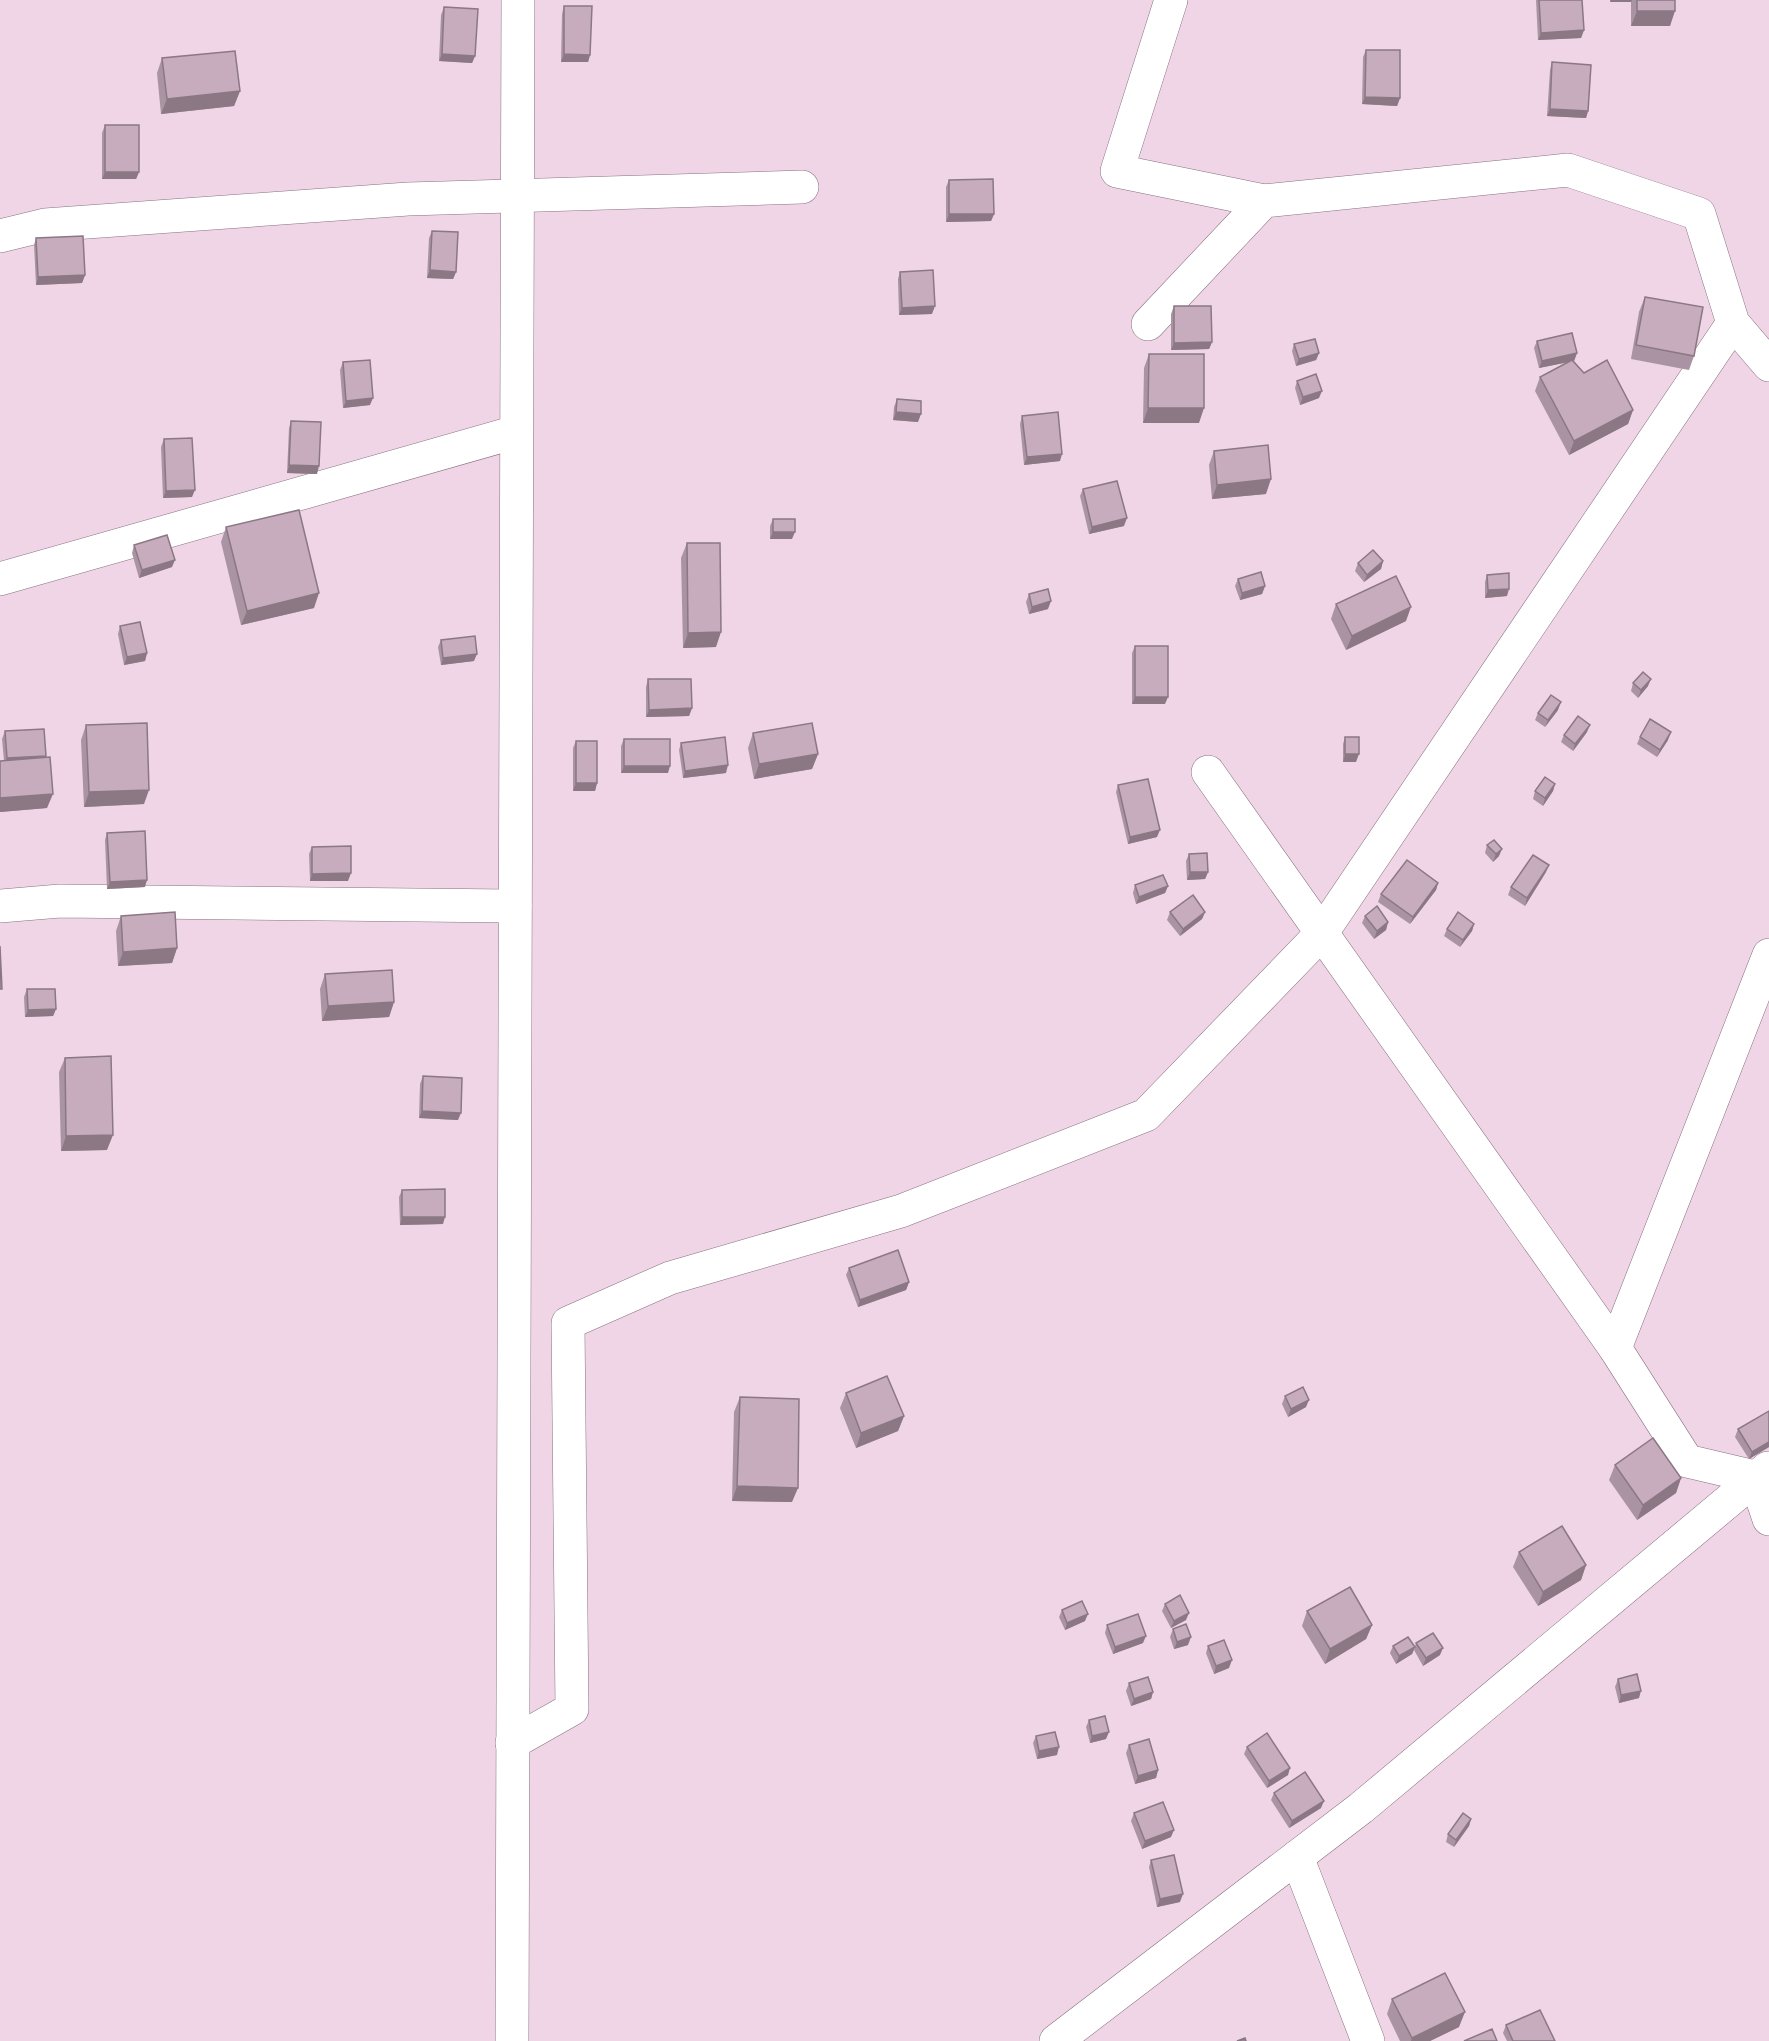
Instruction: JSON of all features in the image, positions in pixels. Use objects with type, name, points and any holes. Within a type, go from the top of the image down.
[{"type":"street","points":[[512,2041],[518,0]]},
{"type":"street","points":[[1171,0],[1117,171],[1264,201],[1568,170],[1699,214],[1733,323],[1769,365]]},
{"type":"street","points":[[0,236],[45,225],[408,199],[802,187]]},
{"type":"street","points":[[1148,324],[1264,201]]},
{"type":"street","points":[[512,1743],[572,1709],[568,1323],[670,1278],[901,1211],[1146,1115],[1321,934],[1733,323]]},
{"type":"street","points":[[0,579],[516,432]]},
{"type":"street","points":[[1208,772],[1615,1348],[1687,1461],[1762,1472]]},
{"type":"street","points":[[0,906],[60,901],[515,906]]},
{"type":"street","points":[[1615,1348],[1769,955]]},
{"type":"street","points":[[1762,1472],[1769,1519]]},
{"type":"street","points":[[1056,2041],[1370,1800],[1762,1472]]},
{"type":"street","points":[[1297,1857],[1368,2041]]},
{"type":"building","points":[[1539,0],[1582,0],[1584,30],[1541,33]]},
{"type":"building","points":[[1637,0],[1675,0],[1675,11],[1637,11]]},
{"type":"building","points":[[564,6],[592,6],[590,55],[564,54]]},
{"type":"building","points":[[444,7],[478,9],[475,56],[442,54]]},
{"type":"building","points":[[1366,50],[1400,50],[1400,98],[1365,97]]},
{"type":"building","points":[[235,51],[240,91],[167,99],[162,58]]},
{"type":"building","points":[[1552,62],[1591,65],[1588,111],[1550,109]]},
{"type":"building","points":[[105,125],[139,125],[139,172],[105,172]]},
{"type":"building","points":[[993,179],[994,214],[949,214],[949,180]]},
{"type":"building","points":[[432,231],[458,232],[456,272],[430,270]]},
{"type":"building","points":[[83,236],[85,275],[38,277],[36,238]]},
{"type":"building","points":[[933,270],[935,306],[902,308],[900,272]]},
{"type":"building","points":[[1645,297],[1703,307],[1694,356],[1636,345]]},
{"type":"building","points":[[1174,306],[1211,306],[1212,342],[1174,343]]},
{"type":"building","points":[[1572,333],[1577,353],[1542,361],[1537,341]]},
{"type":"building","points":[[1315,339],[1319,353],[1299,359],[1294,344]]},
{"type":"building","points":[[1149,354],[1204,354],[1204,408],[1148,408]]},
{"type":"building","points":[[370,360],[373,398],[346,401],[343,362]]},
{"type":"building","points":[[1572,360],[1584,373],[1607,360],[1633,410],[1574,441],[1540,377]]},
{"type":"building","points":[[1316,374],[1322,391],[1303,397],[1297,381]]},
{"type":"building","points":[[897,399],[921,401],[921,414],[896,412]]},
{"type":"building","points":[[1058,412],[1062,454],[1027,457],[1022,416]]},
{"type":"building","points":[[291,421],[321,422],[319,466],[289,465]]},
{"type":"building","points":[[192,438],[195,490],[166,491],[164,439]]},
{"type":"building","points":[[1268,445],[1271,479],[1217,485],[1214,451]]},
{"type":"building","points":[[1117,481],[1127,518],[1092,527],[1083,489]]},
{"type":"building","points":[[299,510],[319,593],[247,611],[226,527]]},
{"type":"building","points":[[773,519],[795,519],[795,532],[773,532]]},
{"type":"building","points":[[167,535],[175,560],[142,570],[134,545]]},
{"type":"building","points":[[687,543],[720,543],[721,632],[688,633]]},
{"type":"building","points":[[1373,550],[1383,561],[1367,575],[1358,563]]},
{"type":"building","points":[[1261,572],[1265,586],[1242,593],[1238,579]]},
{"type":"building","points":[[1509,573],[1509,589],[1488,590],[1487,575]]},
{"type":"building","points":[[1396,576],[1411,607],[1352,636],[1336,604]]},
{"type":"building","points":[[1048,589],[1051,601],[1032,607],[1029,594]]},
{"type":"building","points":[[140,622],[147,653],[127,657],[120,626]]},
{"type":"building","points":[[475,636],[477,654],[443,658],[441,640]]},
{"type":"building","points":[[1135,646],[1168,646],[1168,697],[1135,697]]},
{"type":"building","points":[[1643,672],[1651,679],[1641,690],[1633,683]]},
{"type":"building","points":[[648,679],[691,679],[692,708],[649,710]]},
{"type":"building","points":[[1551,695],[1561,702],[1548,720],[1538,713]]},
{"type":"building","points":[[1578,716],[1590,725],[1575,744],[1564,735]]},
{"type":"building","points":[[1650,719],[1671,732],[1660,750],[1640,737]]},
{"type":"building","points":[[147,723],[149,790],[89,792],[86,725]]},
{"type":"building","points":[[812,723],[818,754],[759,764],[753,733]]},
{"type":"building","points":[[44,729],[46,756],[7,758],[5,731]]},
{"type":"building","points":[[725,737],[728,765],[685,771],[681,743]]},
{"type":"building","points":[[1345,737],[1359,737],[1359,754],[1345,754]]},
{"type":"building","points":[[624,739],[670,739],[670,766],[624,766]]},
{"type":"building","points":[[576,741],[597,741],[597,783],[576,783]]},
{"type":"building","points":[[50,757],[53,794],[0,798],[0,761]]},
{"type":"building","points":[[1545,777],[1555,784],[1545,798],[1535,791]]},
{"type":"building","points":[[1148,779],[1160,830],[1130,837],[1118,785]]},
{"type":"building","points":[[145,831],[147,880],[110,882],[107,833]]},
{"type":"building","points":[[1494,840],[1502,849],[1496,854],[1487,845]]},
{"type":"building","points":[[351,846],[351,873],[312,874],[312,847]]},
{"type":"building","points":[[1207,853],[1208,872],[1190,872],[1189,854]]},
{"type":"building","points":[[1533,855],[1549,865],[1527,898],[1511,887]]},
{"type":"building","points":[[1407,860],[1438,883],[1413,917],[1381,894]]},
{"type":"building","points":[[1163,875],[1168,886],[1139,897],[1135,885]]},
{"type":"building","points":[[1193,895],[1205,912],[1183,929],[1170,912]]},
{"type":"building","points":[[1377,906],[1388,922],[1377,931],[1365,916]]},
{"type":"building","points":[[175,912],[177,948],[123,952],[121,916]]},
{"type":"building","points":[[1458,912],[1474,924],[1463,940],[1447,929]]},
{"type":"building","points":[[0,946],[2,989],[0,989]]},
{"type":"building","points":[[392,970],[394,1002],[328,1006],[325,974]]},
{"type":"building","points":[[27,989],[55,989],[56,1009],[28,1010]]},
{"type":"building","points":[[111,1056],[113,1135],[66,1136],[65,1058]]},
{"type":"building","points":[[423,1076],[462,1078],[461,1113],[422,1111]]},
{"type":"building","points":[[445,1189],[445,1217],[402,1217],[402,1190]]},
{"type":"building","points":[[898,1250],[909,1282],[860,1300],[849,1268]]},
{"type":"building","points":[[887,1376],[904,1416],[861,1433],[846,1393]]},
{"type":"building","points":[[1303,1387],[1309,1400],[1291,1409],[1285,1396]]},
{"type":"building","points":[[740,1397],[799,1399],[798,1488],[737,1486]]},
{"type":"building","points":[[1769,1411],[1769,1442],[1752,1452],[1738,1429]]},
{"type":"building","points":[[1653,1438],[1681,1478],[1643,1505],[1615,1465]]},
{"type":"building","points":[[1562,1526],[1586,1565],[1543,1592],[1519,1552]]},
{"type":"building","points":[[1350,1587],[1372,1625],[1330,1649],[1307,1611]]},
{"type":"building","points":[[1180,1595],[1189,1613],[1174,1621],[1165,1604]]},
{"type":"building","points":[[1082,1601],[1088,1614],[1067,1623],[1062,1610]]},
{"type":"building","points":[[1138,1614],[1146,1636],[1115,1647],[1107,1625]]},
{"type":"building","points":[[1186,1624],[1191,1637],[1177,1642],[1173,1629]]},
{"type":"building","points":[[1433,1633],[1443,1648],[1426,1658],[1416,1643]]},
{"type":"building","points":[[1408,1637],[1415,1647],[1399,1656],[1393,1646]]},
{"type":"building","points":[[1224,1640],[1232,1660],[1216,1666],[1208,1646]]},
{"type":"building","points":[[1637,1674],[1641,1691],[1621,1695],[1618,1679]]},
{"type":"building","points":[[1148,1677],[1153,1692],[1134,1699],[1129,1683]]},
{"type":"building","points":[[1105,1716],[1109,1732],[1092,1736],[1089,1720]]},
{"type":"building","points":[[1055,1732],[1059,1747],[1039,1751],[1036,1736]]},
{"type":"building","points":[[1267,1733],[1290,1768],[1269,1781],[1247,1747]]},
{"type":"building","points":[[1149,1739],[1158,1770],[1138,1776],[1129,1745]]},
{"type":"building","points":[[1305,1772],[1324,1801],[1292,1821],[1274,1793]]},
{"type":"building","points":[[1163,1802],[1174,1830],[1145,1841],[1134,1813]]},
{"type":"building","points":[[1463,1813],[1471,1819],[1456,1840],[1448,1834]]},
{"type":"building","points":[[1174,1855],[1183,1894],[1160,1899],[1151,1860]]},
{"type":"building","points":[[1445,1973],[1465,2012],[1412,2038],[1392,1999]]},
{"type":"building","points":[[1540,2010],[1555,2041],[1513,2041],[1506,2025]]},
{"type":"building","points":[[1492,2029],[1497,2041],[1464,2041]]}]
